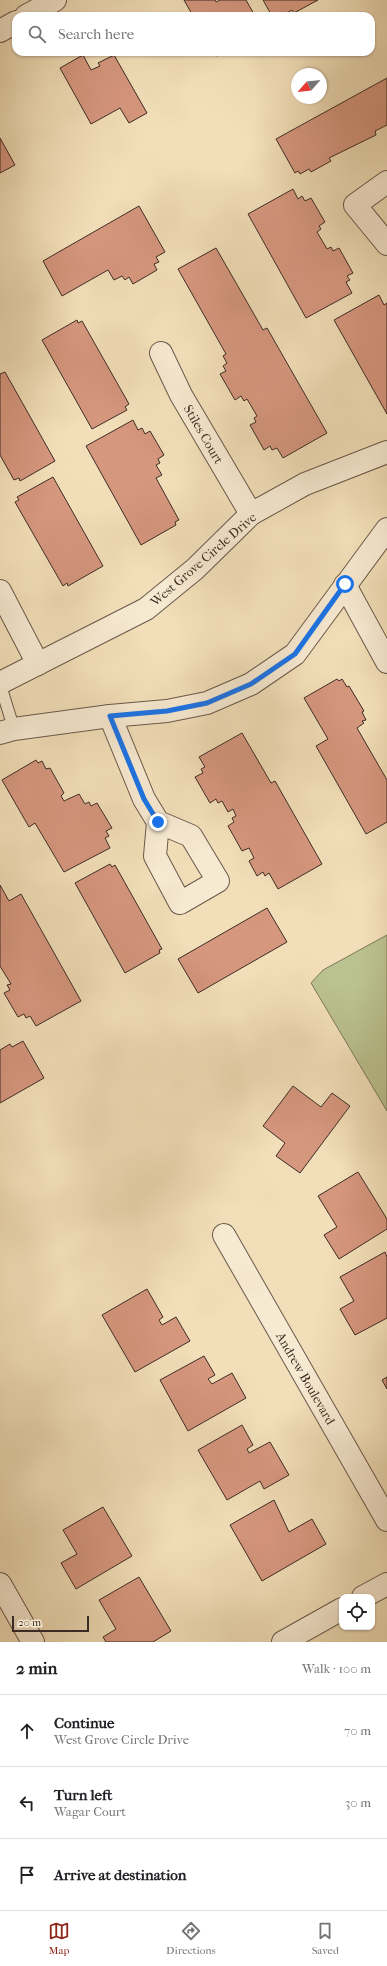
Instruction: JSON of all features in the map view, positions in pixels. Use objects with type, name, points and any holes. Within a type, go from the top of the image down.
[{"type":"street","points":[[33,12],[55,0]]},
{"type":"street","points":[[0,31],[12,24]]},
{"type":"street","points":[[387,182],[355,205],[387,244]]},
{"type":"street","name":"Stiles Court","points":[[161,353],[181,394],[251,514]]},
{"type":"street","name":"West Grove Circle Drive","points":[[0,684],[146,609],[195,569],[251,514],[305,484],[387,452]]},
{"type":"street","points":[[7,731],[110,716],[167,711],[207,703],[251,684],[295,654],[345,584],[387,529]]},
{"type":"street","points":[[345,584],[387,662]]},
{"type":"street","points":[[0,591],[38,664]]},
{"type":"street","points":[[110,716],[144,799],[158,822]]},
{"type":"street","name":"Andrew Boulevard","points":[[224,1235],[387,1520]]},
{"type":"street","points":[[0,1584],[33,1642]]},
{"type":"street","points":[[369,1594],[387,1584]]},
{"type":"street","points":[[283,1642],[339,1611]]},
{"type":"lane","points":[[0,684],[7,731]]},
{"type":"green space","points":[[387,935],[387,1111],[311,983],[323,970]]},
{"type":"building","points":[[184,0],[215,0],[216,2],[220,0],[246,0],[253,12],[191,12]]},
{"type":"building","points":[[263,0],[318,0],[296,12],[292,10],[288,12],[270,12]]},
{"type":"building","points":[[84,56],[91,70],[100,66],[98,63],[115,56],[147,113],[129,123],[120,108],[91,124],[60,68]]},
{"type":"building","points":[[387,78],[387,125],[375,131],[376,135],[329,158],[331,161],[311,172],[309,169],[300,174],[298,171],[295,173],[276,139]]},
{"type":"building","points":[[0,138],[15,165],[0,173]]},
{"type":"building","points":[[293,189],[298,199],[302,196],[305,201],[311,198],[325,222],[319,226],[321,229],[317,232],[327,249],[331,247],[333,251],[339,248],[353,273],[347,276],[350,280],[346,282],[352,293],[306,318],[248,214]]},
{"type":"building","points":[[139,206],[165,252],[156,257],[159,262],[154,264],[157,270],[133,284],[129,277],[125,280],[122,276],[114,280],[108,270],[62,296],[43,261]]},
{"type":"building","points":[[216,248],[263,330],[267,328],[327,433],[283,458],[277,448],[272,450],[270,446],[264,450],[250,425],[256,422],[254,418],[257,416],[247,399],[244,401],[241,396],[235,400],[220,374],[226,371],[223,366],[227,363],[223,356],[226,354],[178,269]]},
{"type":"building","points":[[379,295],[384,305],[387,303],[387,414],[334,320]]},
{"type":"building","points":[[77,320],[78,323],[82,321],[129,404],[125,407],[127,410],[92,429],[42,340]]},
{"type":"building","points":[[5,372],[55,461],[20,481],[19,478],[14,480],[0,455],[0,374]]},
{"type":"building","points":[[133,420],[138,430],[142,428],[145,434],[150,431],[164,455],[158,459],[160,463],[156,465],[162,475],[156,478],[179,520],[175,522],[176,525],[141,545],[86,446]]},
{"type":"building","points":[[53,477],[103,566],[68,586],[67,583],[63,586],[15,502],[19,500],[17,497]]},
{"type":"building","points":[[337,679],[339,681],[342,679],[347,687],[349,686],[364,711],[362,712],[366,720],[362,721],[364,723],[357,728],[387,780],[387,822],[366,834],[316,746],[328,739],[304,698]]},
{"type":"building","points":[[242,733],[271,783],[275,781],[322,864],[278,889],[269,873],[265,876],[263,872],[257,876],[249,861],[254,858],[249,848],[242,851],[228,826],[234,822],[232,818],[236,816],[233,809],[228,812],[222,801],[218,803],[216,799],[210,803],[195,777],[203,773],[201,769],[205,767],[199,757]]},
{"type":"building","points":[[36,760],[38,763],[42,761],[46,769],[50,768],[64,793],[61,796],[64,801],[79,794],[85,804],[89,802],[91,806],[97,803],[112,828],[106,831],[109,836],[105,838],[110,848],[64,872],[35,823],[29,827],[2,780]]},
{"type":"building","points":[[110,864],[112,867],[115,865],[162,949],[159,950],[160,953],[125,973],[75,883]]},
{"type":"building","points":[[0,885],[9,901],[21,894],[81,1001],[36,1026],[30,1016],[26,1018],[24,1014],[18,1017],[4,993],[10,990],[7,985],[11,984],[0,966]]},
{"type":"building","points":[[267,908],[287,942],[198,993],[178,959]]},
{"type":"building","points":[[23,1041],[44,1078],[0,1103],[0,1050],[10,1044],[12,1047]]},
{"type":"building","points":[[293,1086],[321,1107],[332,1093],[350,1106],[300,1173],[276,1156],[285,1143],[263,1126]]},
{"type":"building","points":[[358,1172],[387,1219],[387,1229],[339,1259],[324,1235],[337,1227],[318,1196]]},
{"type":"building","points":[[385,1252],[387,1257],[387,1318],[355,1335],[340,1309],[354,1301],[340,1277]]},
{"type":"building","points":[[147,1289],[163,1317],[159,1320],[162,1325],[176,1317],[190,1341],[135,1372],[102,1315]]},
{"type":"building","points":[[204,1356],[215,1375],[208,1379],[212,1384],[232,1373],[246,1398],[188,1431],[160,1380]]},
{"type":"building","points":[[387,1377],[387,1389],[382,1380]]},
{"type":"building","points":[[242,1425],[253,1445],[247,1449],[249,1453],[270,1442],[289,1475],[264,1489],[260,1481],[227,1500],[198,1450]]},
{"type":"building","points":[[274,1500],[289,1532],[312,1519],[326,1544],[262,1581],[230,1525]]},
{"type":"building","points":[[103,1507],[132,1556],[76,1589],[61,1563],[77,1554],[63,1530]]},
{"type":"building","points":[[139,1577],[171,1631],[153,1642],[106,1642],[103,1637],[116,1629],[99,1600]]},
{"type":"route","points":[[158,822],[144,799],[110,716],[167,711],[207,703],[251,684],[295,654],[345,584]]}]
